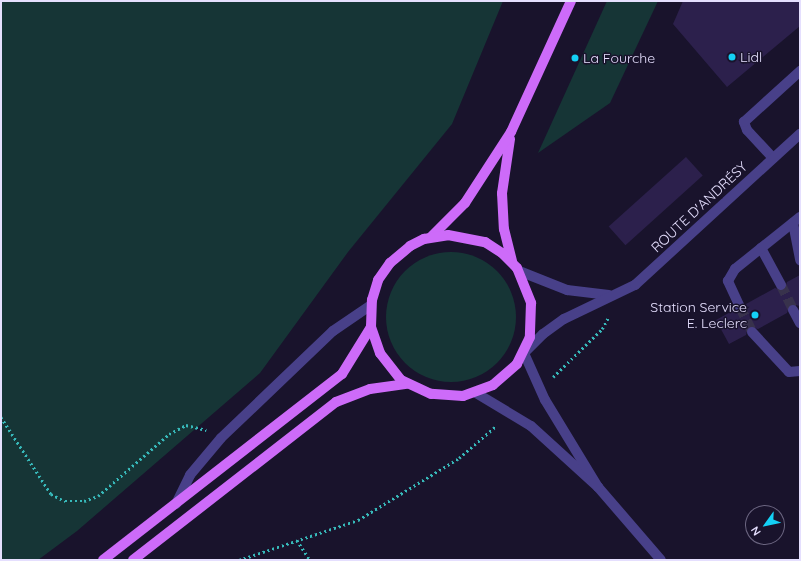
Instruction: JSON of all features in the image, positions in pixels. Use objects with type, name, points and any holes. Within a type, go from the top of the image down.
[{"type":"main road","points":[[429,238],[466,203],[511,132],[571,1]]},
{"type":"main road","points":[[511,132],[502,193],[504,229],[512,261]]},
{"type":"main road","points":[[455,235],[474,238],[497,249],[512,261],[519,271],[532,308],[531,331],[524,353],[504,378],[476,393],[444,397],[424,392],[407,384],[383,359],[371,327],[371,305],[376,285],[390,263],[410,246],[429,238],[455,235]]},
{"type":"main road","points":[[103,560],[334,382],[348,367],[371,327]]},
{"type":"main road","points":[[133,560],[336,402],[370,388],[407,384]]},
{"type":"street","points":[[773,158],[747,130],[744,122],[800,71]]},
{"type":"street","name":"ROUTE D'ANDRÉSY","points":[[524,353],[552,327],[635,285],[800,134]]},
{"type":"street","points":[[740,307],[728,281],[736,269],[796,220]]},
{"type":"street","points":[[796,220],[800,260]]},
{"type":"street","points":[[761,248],[780,286]]},
{"type":"street","points":[[519,271],[567,290],[613,295]]},
{"type":"street","points":[[176,504],[190,475],[221,438],[333,331],[371,305]]},
{"type":"street","points":[[794,310],[800,323]]},
{"type":"street","points":[[752,332],[789,372],[800,371]]},
{"type":"street","points":[[524,353],[545,400],[598,487]]},
{"type":"street","points":[[476,393],[531,426],[598,487],[661,560]]},
{"type":"path","points":[[549,381],[602,329],[610,316]]},
{"type":"path","points":[[1,417],[51,494],[66,501],[84,501],[98,496],[169,434],[186,425],[202,428]]},
{"type":"path","points":[[239,560],[358,520],[417,486],[459,458],[501,422]]},
{"type":"path","points":[[298,541],[310,560]]},
{"type":"green space","points":[[1,1],[503,1],[452,124],[348,252],[260,373],[77,531],[38,560],[1,560]]},
{"type":"green space","points":[[607,1],[658,1],[610,103],[538,153]]},
{"type":"green space","points":[[457,252],[482,259],[497,271],[509,286],[515,304],[515,330],[509,348],[497,363],[482,375],[464,381],[445,382],[420,375],[405,363],[393,348],[387,330],[386,311],[393,286],[405,271],[420,259],[438,253]]},
{"type":"building","name":"Lidl","points":[[683,1],[800,1],[800,26],[727,87],[673,24]]},
{"type":"building","points":[[686,157],[703,176],[625,245],[609,227]]},
{"type":"building","name":"Station Service E. Leclerc","points":[[800,275],[800,306],[790,304],[787,313],[758,329],[748,327],[746,335],[729,344],[716,320],[734,310],[743,313],[746,304],[775,288],[784,291],[787,282]]},
{"type":"tunnel","points":[[781,285],[793,310]]},
{"type":"tunnel","points":[[740,307],[752,332]]},
{"type":"place","name":"Lidl","points":[[732,57]]},
{"type":"place","name":"La Fourche","points":[[575,58]]},
{"type":"place","name":"Station Service E. Leclerc","points":[[755,315]]}]
